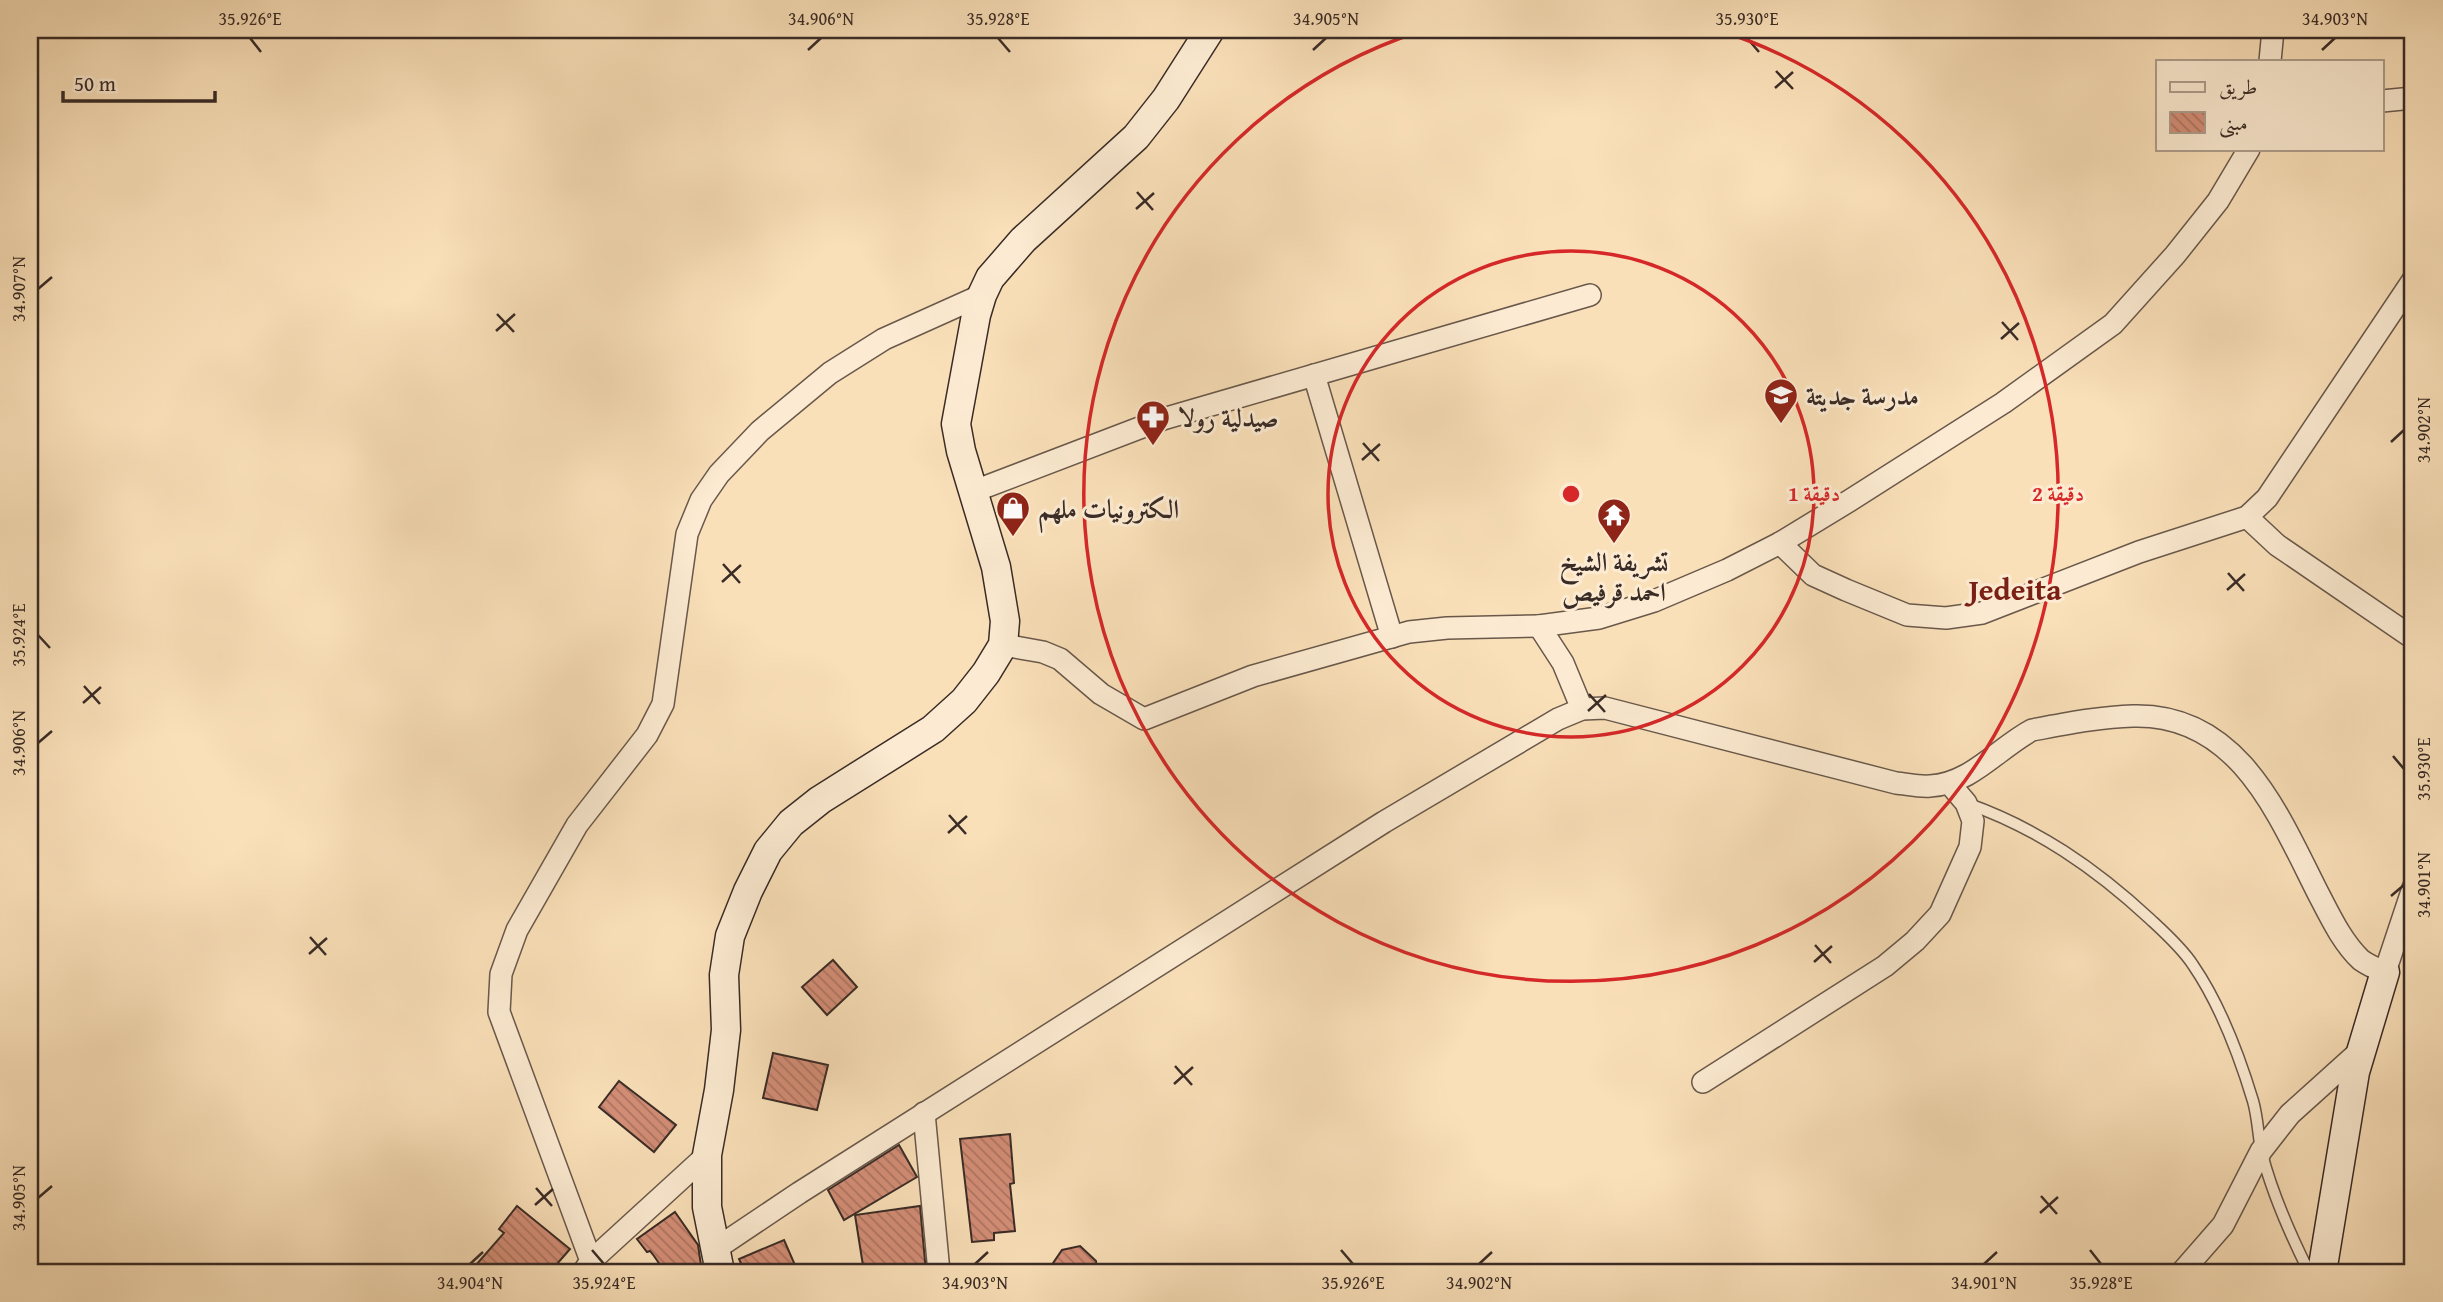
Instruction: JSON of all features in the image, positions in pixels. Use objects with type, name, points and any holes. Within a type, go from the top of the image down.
[{"type":"street","points":[[1210,30],[1166,99],[1136,137],[1023,240],[990,278],[982,295],[956,424],[972,492],[996,567],[1005,621],[1003,645],[972,692],[941,722],[820,800],[791,823],[768,851],[748,891],[730,936],[724,975],[726,1030],[719,1090],[707,1154],[707,1207],[717,1261],[799,1193],[1384,822],[1558,719],[1582,709],[1605,708],[1896,783],[1929,786],[1949,783],[1977,769],[2017,737],[2032,730],[2134,716],[2178,722],[2203,732],[2225,746],[2241,761],[2265,795],[2343,938],[2363,961],[2385,972]]},
{"type":"street","points":[[2270,60],[2273,30]]},
{"type":"street","points":[[2384,101],[2413,99]]},
{"type":"street","points":[[1003,645],[1042,652],[1060,659],[1101,694],[1144,719],[1253,676],[1409,632],[1447,628],[1539,626],[1599,618],[1654,601],[1727,570],[1780,543],[2003,403],[2113,324],[2175,255],[2218,201],[2248,150]]},
{"type":"street","points":[[1780,543],[1813,575],[1846,590],[1907,614],[1946,618],[1982,613],[2139,552],[2247,517],[2267,498],[2413,280]]},
{"type":"street","points":[[707,1154],[589,1269],[499,1012],[501,974],[517,930],[577,825],[647,735],[663,704],[687,534],[701,500],[719,474],[760,431],[830,373],[884,339],[982,295]]},
{"type":"street","points":[[972,492],[1163,419],[1590,295]]},
{"type":"street","points":[[1314,375],[1392,637]]},
{"type":"street","points":[[2247,517],[2277,545],[2413,638]]},
{"type":"street","points":[[1539,626],[1563,663],[1582,709]]},
{"type":"street","points":[[1703,1082],[1885,966],[1940,914],[1970,847],[1973,821],[1966,803],[1949,783]]},
{"type":"street","points":[[2322,1272],[2352,1085],[2360,1051],[2413,888]]},
{"type":"street","points":[[2182,1272],[2223,1225],[2262,1151],[2290,1114],[2360,1051]]},
{"type":"street","points":[[924,1114],[939,1272]]},
{"type":"lane","points":[[1966,803],[2005,817],[2067,852],[2123,893],[2193,965],[2217,1009],[2239,1060],[2254,1104],[2262,1151],[2273,1191],[2309,1272]]},
{"type":"building","points":[[833,960],[857,987],[827,1015],[802,987]]},
{"type":"building","points":[[773,1053],[828,1065],[817,1110],[763,1098]]},
{"type":"building","points":[[619,1081],[676,1125],[654,1152],[599,1107]]},
{"type":"building","points":[[1010,1134],[1014,1183],[1010,1184],[1015,1231],[994,1233],[994,1240],[972,1242],[960,1139]]},
{"type":"building","points":[[899,1145],[917,1177],[844,1220],[828,1190]]},
{"type":"building","points":[[517,1206],[570,1249],[550,1272],[484,1272],[476,1265],[504,1233],[499,1229]]},
{"type":"building","points":[[920,1206],[926,1272],[864,1272],[855,1215]]},
{"type":"building","points":[[675,1212],[698,1245],[702,1272],[665,1272],[650,1251],[647,1252],[637,1239]]},
{"type":"building","points":[[784,1240],[798,1272],[745,1272],[739,1259]]},
{"type":"building","points":[[1080,1246],[1096,1261],[1097,1272],[1047,1272],[1062,1250]]},
{"type":"place","name":"مدرسة جديتة","points":[[1781,425]]},
{"type":"place","name":"صيدلية رولا","points":[[1153,447]]},
{"type":"place","name":"الكترونيات ملهم","points":[[1013,538]]},
{"type":"place","name":"تشريفة الشيخ احمد قرفيص","points":[[1614,545]]},
{"type":"district","name":"Jedeita","points":[[2015,589]]}]
